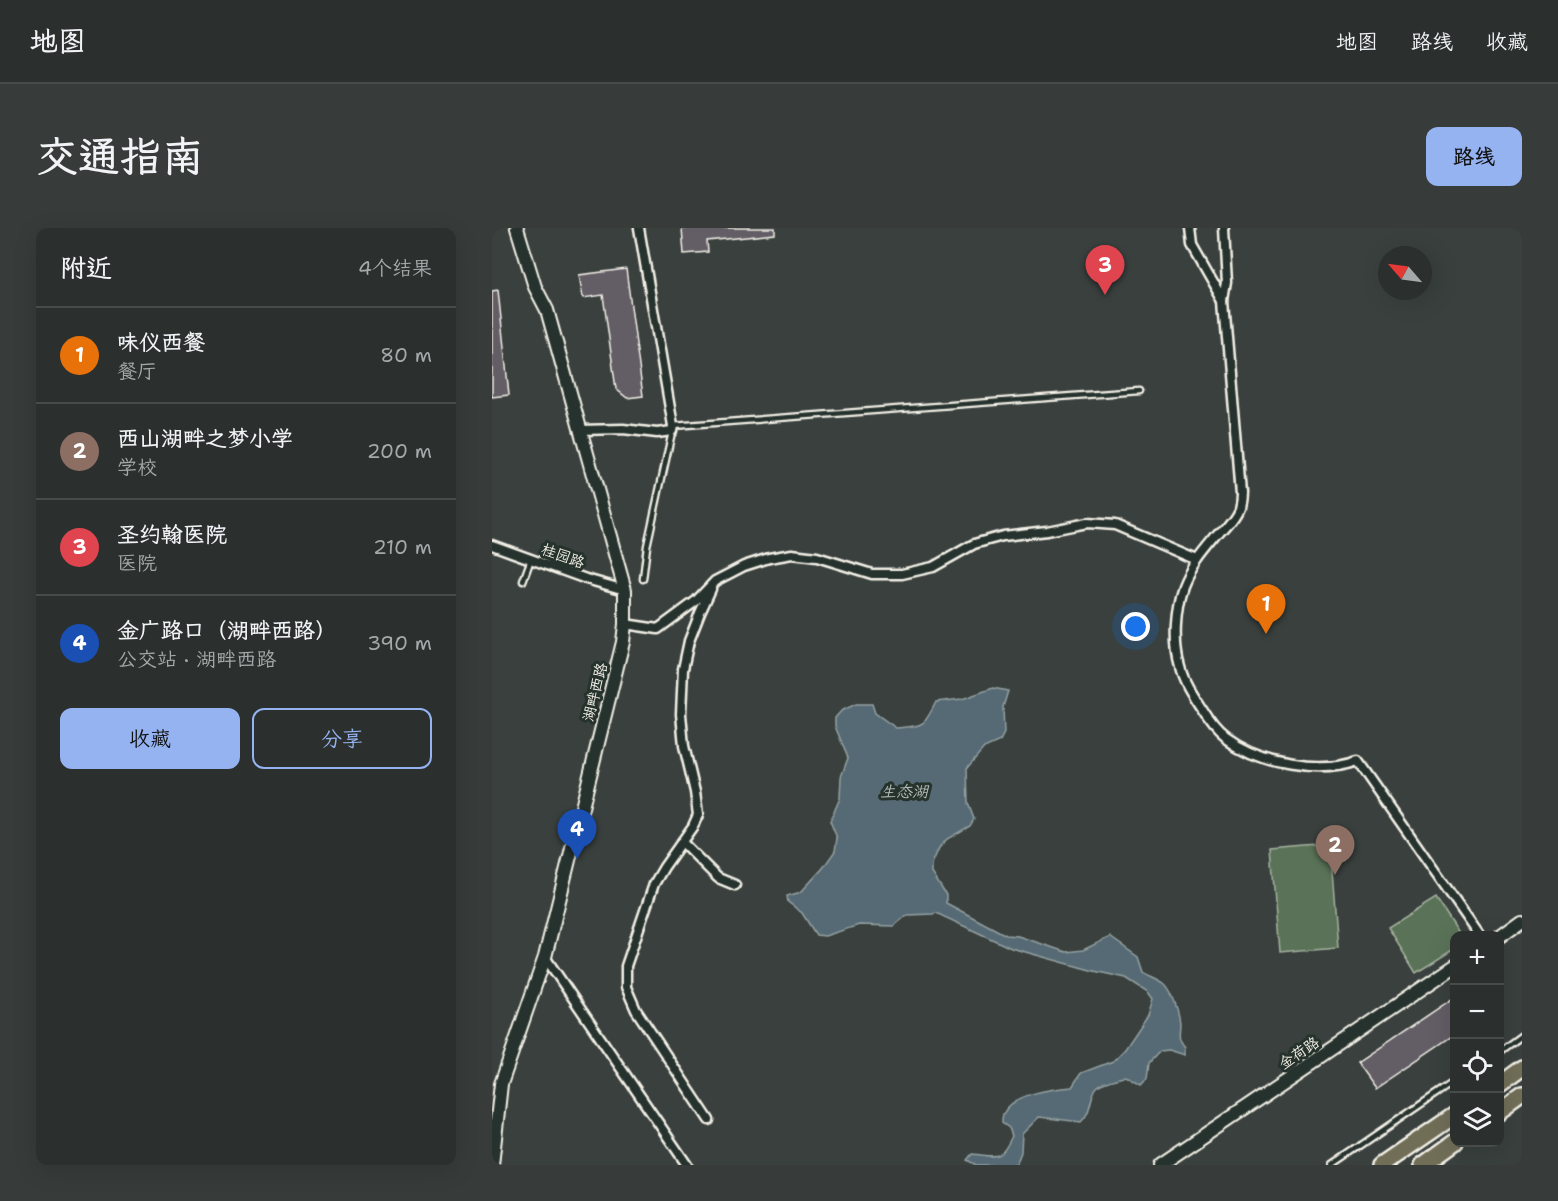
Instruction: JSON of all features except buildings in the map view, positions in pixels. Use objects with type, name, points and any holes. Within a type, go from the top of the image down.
[{"type":"highway","points":[[1504,1081],[1522,1068]]},
{"type":"highway","points":[[1504,1109],[1522,1096]]},
{"type":"highway","points":[[1382,1165],[1450,1118]]},
{"type":"highway","points":[[1423,1165],[1450,1146]]},
{"type":"street","name":"湖畔西路","points":[[492,1165],[497,1083],[544,957],[623,642],[625,624],[625,590],[547,310],[535,287],[517,228]]},
{"type":"street","points":[[580,430],[623,429],[657,433],[672,429],[639,228]]},
{"type":"street","points":[[1190,228],[1192,245],[1224,301]]},
{"type":"street","points":[[1224,228],[1227,283],[1224,301],[1240,493],[1238,506],[1232,517],[1197,560],[1184,586],[1175,633],[1179,666],[1189,691],[1207,717],[1225,738],[1239,746],[1266,759],[1287,765],[1323,768],[1358,762],[1476,931]]},
{"type":"street","points":[[625,624],[658,629],[696,601],[716,581],[744,566],[792,554],[817,557],[872,574],[902,574],[933,567],[974,544],[988,540],[1087,523],[1115,525],[1197,560]]},
{"type":"street","name":"桂园路","points":[[492,545],[586,579],[625,590]]},
{"type":"street","points":[[709,1120],[636,1010],[626,987],[626,966],[654,884],[698,815],[684,746],[681,714],[683,669],[689,641],[716,581]]},
{"type":"street","points":[[682,842],[718,878],[735,885]]},
{"type":"street","points":[[1504,933],[1522,920]]},
{"type":"street","points":[[544,957],[687,1165]]},
{"type":"street","name":"金荷路","points":[[1160,1165],[1450,969]]},
{"type":"lane","points":[[643,579],[647,546],[672,429],[1139,392]]},
{"type":"lane","points":[[523,581],[531,559]]},
{"type":"lane","points":[[1504,1048],[1522,1035]]},
{"type":"lane","points":[[1332,1165],[1450,1084]]},
{"type":"green space","points":[[1330,845],[1338,948],[1280,953],[1272,850]]},
{"type":"green space","points":[[1436,898],[1457,931],[1450,931],[1450,952],[1416,973],[1388,928]]},
{"type":"water","name":"生态湖","points":[[993,688],[1008,691],[1003,707],[1004,733],[1000,741],[984,748],[967,768],[968,803],[974,819],[970,826],[947,839],[939,848],[932,864],[932,873],[946,895],[946,903],[1006,935],[1018,936],[1066,952],[1083,950],[1110,937],[1138,957],[1143,972],[1168,987],[1177,1009],[1181,1042],[1185,1047],[1185,1055],[1169,1050],[1160,1051],[1149,1063],[1147,1079],[1141,1085],[1126,1076],[1098,1086],[1093,1093],[1085,1118],[1081,1122],[1039,1117],[1022,1134],[1021,1152],[1016,1165],[976,1165],[967,1160],[972,1154],[997,1156],[1001,1154],[1012,1136],[1009,1128],[1002,1123],[1003,1115],[1015,1101],[1034,1093],[1072,1087],[1081,1073],[1113,1061],[1125,1049],[1148,1015],[1153,999],[1148,992],[1126,978],[1011,948],[936,913],[907,915],[894,926],[859,925],[825,936],[816,935],[802,913],[788,902],[787,896],[801,892],[835,851],[837,838],[830,821],[840,798],[841,777],[848,758],[835,726],[835,718],[841,711],[856,704],[872,704],[875,713],[896,728],[912,726],[925,721],[936,702],[962,699]]},
{"type":"place","name":"圣约翰医院","points":[[1105,295]]},
{"type":"place","name":"味仪西餐","points":[[1266,634]]},
{"type":"place","name":"金广路口（湖畔西路）","points":[[577,859]]},
{"type":"place","name":"西山湖畔之梦小学","points":[[1335,875]]}]
